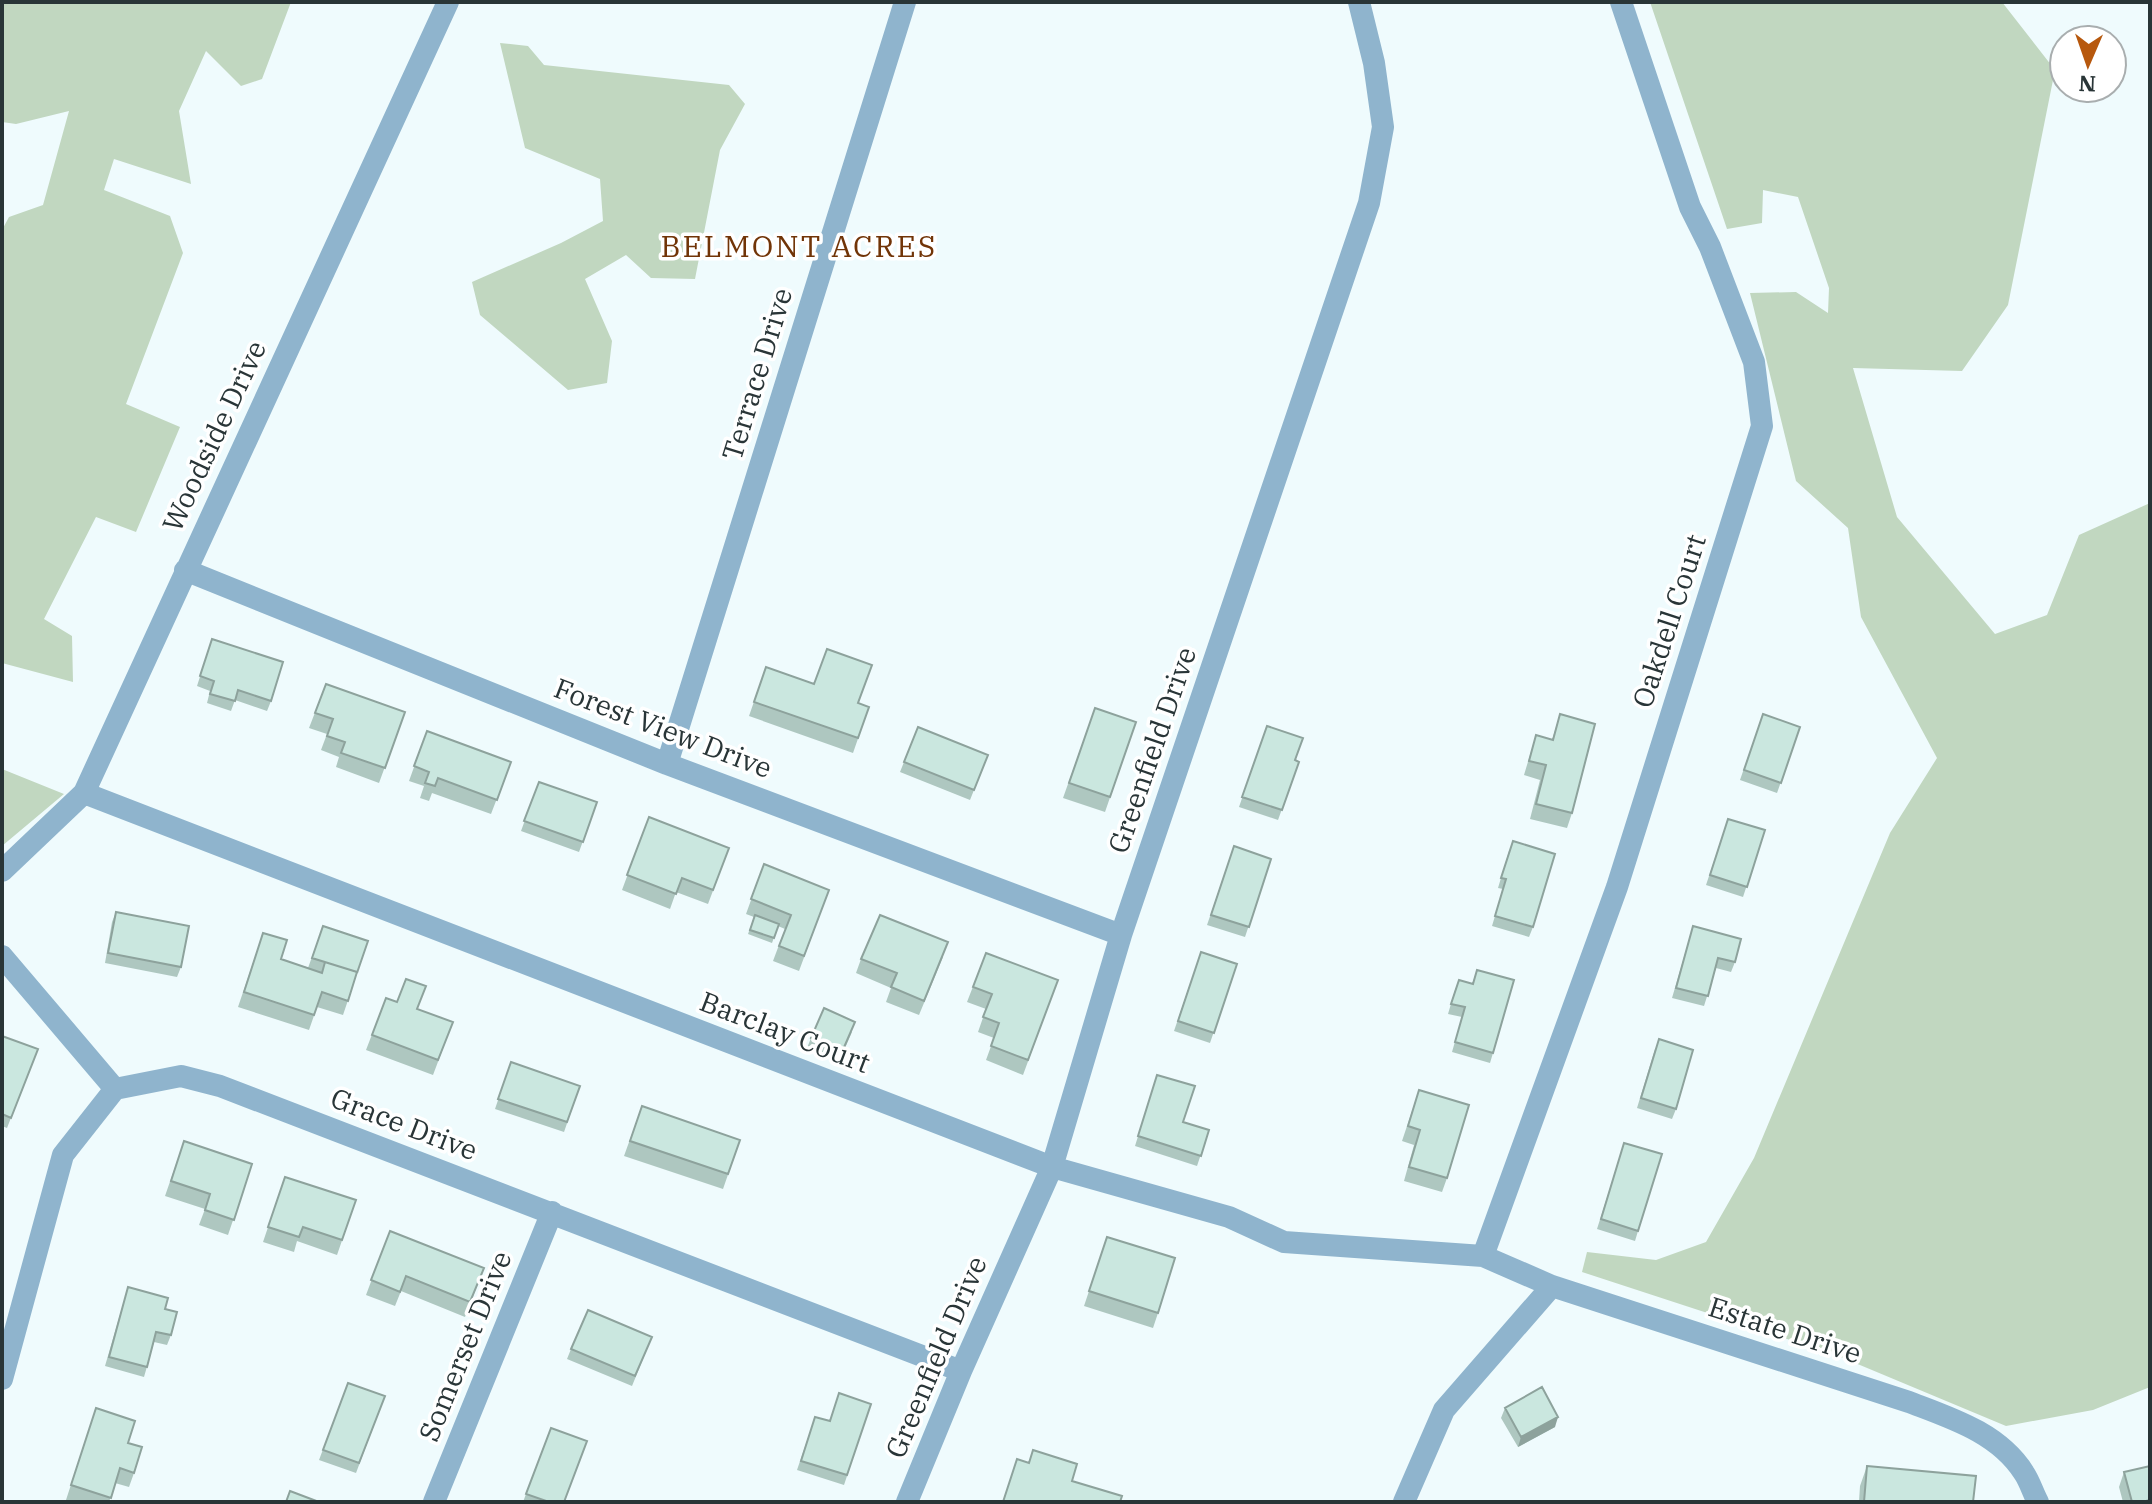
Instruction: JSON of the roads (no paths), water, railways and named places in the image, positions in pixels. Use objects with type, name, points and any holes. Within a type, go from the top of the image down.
[{"type":"street","name":"Woodside Drive","points":[[2,871],[84,793],[448,2]]},
{"type":"street","name":"Terrace Drive","points":[[667,764],[905,2]]},
{"type":"street","name":"Greenfield Drive","points":[[907,1502],[961,1371],[1052,1167],[1121,935],[1369,203],[1383,127],[1374,63],[1359,2]]},
{"type":"street","name":"Oakdell Court","points":[[1483,1256],[1617,887],[1762,426],[1754,362],[1710,247],[1690,207],[1621,2]]},
{"type":"street","name":"Forest View Drive","points":[[185,570],[667,764],[1121,935]]},
{"type":"street","name":"Barclay Court","points":[[84,793],[1052,1167],[1229,1217],[1284,1242],[1483,1256]]},
{"type":"street","points":[[2,956],[115,1089],[63,1155],[2,1379]]},
{"type":"street","name":"Grace Drive","points":[[115,1089],[181,1076],[220,1086],[961,1371]]},
{"type":"street","name":"Somerset Drive","points":[[434,1502],[552,1212]]},
{"type":"street","name":"Estate Drive","points":[[1483,1256],[1552,1286],[1956,1420],[1997,1442],[2024,1473],[2038,1502]]},
{"type":"street","points":[[1404,1502],[1444,1410],[1552,1286]]},
{"type":"district","name":"BELMONT ACRES","points":[[799,247]]}]
